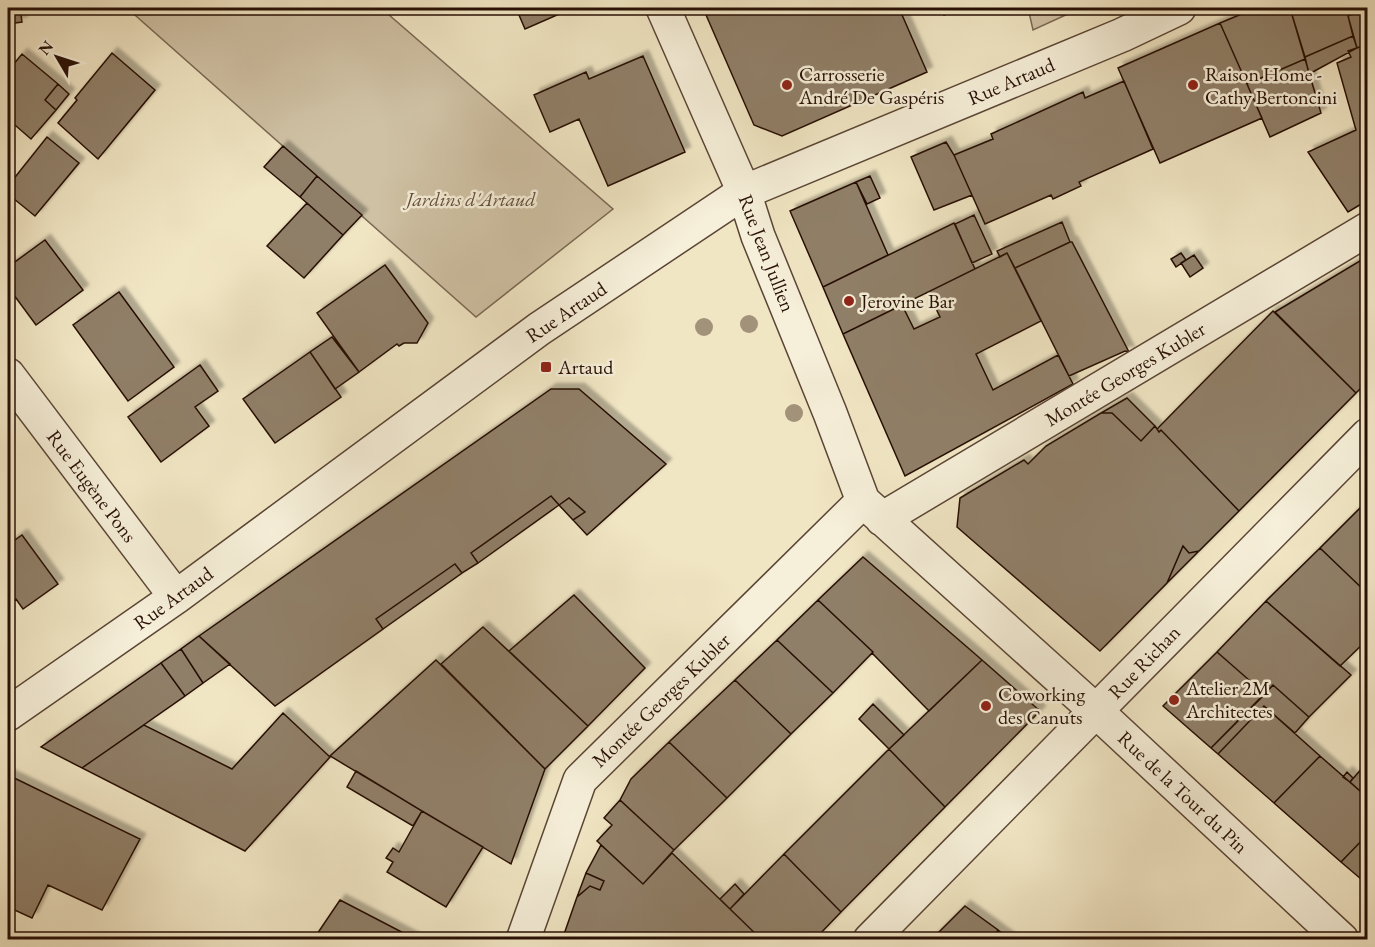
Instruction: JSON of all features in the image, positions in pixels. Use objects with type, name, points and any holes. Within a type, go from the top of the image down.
[{"type":"street","name":"Rue Jean Jullien","points":[[663,8],[744,192],[758,236],[830,413],[873,510]]},
{"type":"street","name":"Rue Artaud","points":[[8,714],[176,597],[539,329],[744,192],[1111,39],[1179,8]]},
{"type":"street","name":"Montée Georges Kubler","points":[[523,939],[580,780],[873,510],[1368,229]]},
{"type":"street","name":"Rue Eugène Pons","points":[[8,375],[176,597]]},
{"type":"street","name":"Rue Richan","points":[[870,939],[1368,435]]},
{"type":"street","name":"Rue de la Tour du Pin","points":[[873,510],[1096,711],[1342,939]]},
{"type":"green space","name":"Jardins d'Artaud","points":[[127,8],[381,8],[613,209],[476,317]]},
{"type":"green space","points":[[1028,8],[1081,8],[1033,30]]},
{"type":"building","points":[[8,8],[20,8],[22,22],[8,24]]},
{"type":"building","points":[[516,8],[573,8],[525,29]]},
{"type":"building","points":[[703,8],[899,8],[927,72],[782,136],[754,125]]},
{"type":"building","points":[[941,8],[962,8],[944,15]]},
{"type":"building","points":[[1256,8],[1290,8],[1305,59],[1247,84],[1220,23]]},
{"type":"building","points":[[1290,8],[1346,8],[1353,36],[1305,57]]},
{"type":"building","points":[[1346,8],[1368,8],[1348,16]]},
{"type":"building","points":[[1364,9],[1368,25],[1368,44],[1357,48],[1348,16]]},
{"type":"building","points":[[1220,23],[1262,118],[1160,163],[1118,68]]},
{"type":"building","points":[[1353,36],[1357,48],[1309,74],[1305,57]]},
{"type":"building","points":[[1368,44],[1368,200],[1348,212],[1308,152],[1356,130],[1337,63],[1351,57],[1348,51]]},
{"type":"building","points":[[112,53],[155,90],[98,159],[58,123],[77,100],[75,98]]},
{"type":"building","points":[[22,54],[58,84],[45,100],[56,110],[31,139],[8,119],[8,71]]},
{"type":"building","points":[[643,56],[685,152],[608,186],[579,119],[550,132],[534,95],[586,72],[589,79]]},
{"type":"building","points":[[1305,59],[1321,113],[1270,137],[1247,84]]},
{"type":"building","points":[[1124,81],[1153,149],[1079,182],[1081,186],[1053,199],[1051,195],[985,224],[954,155],[993,139],[991,134],[1083,92],[1085,98]]},
{"type":"building","points":[[58,84],[69,94],[56,110],[45,100]]},
{"type":"building","points":[[47,137],[79,163],[35,216],[8,194],[8,186]]},
{"type":"building","points":[[946,142],[972,195],[934,210],[911,157]]},
{"type":"building","points":[[283,146],[317,176],[300,197],[264,167]]},
{"type":"building","points":[[317,176],[362,215],[343,235],[300,197]]},
{"type":"building","points":[[870,176],[880,198],[867,204],[856,182]]},
{"type":"building","points":[[856,182],[888,255],[823,287],[790,211]]},
{"type":"building","points":[[307,203],[343,235],[304,278],[267,246]]},
{"type":"building","points":[[974,215],[992,254],[972,263],[955,224]]},
{"type":"building","points":[[1062,222],[1070,242],[1015,268],[1007,253],[1000,257],[997,251]]},
{"type":"building","points":[[954,223],[975,269],[843,334],[823,287]]},
{"type":"building","points":[[45,240],[83,290],[36,325],[8,287],[8,267]]},
{"type":"building","points":[[1070,242],[1129,352],[1125,351],[1069,376],[1015,268]]},
{"type":"building","points":[[1007,253],[1041,321],[976,354],[993,390],[1058,355],[1073,384],[905,476],[843,334],[902,305],[914,329],[940,317],[928,292]]},
{"type":"building","points":[[1181,253],[1186,260],[1176,267],[1171,259]]},
{"type":"building","points":[[1194,255],[1203,268],[1190,277],[1181,263]]},
{"type":"building","points":[[1368,256],[1368,381],[1356,393],[1275,312]]},
{"type":"building","points":[[385,265],[428,323],[417,343],[404,343],[399,346],[397,344],[359,372],[317,313]]},
{"type":"building","points":[[119,292],[174,367],[128,401],[73,325]]},
{"type":"building","points":[[1273,311],[1356,393],[1239,511],[1161,430],[1159,432],[1157,429]]},
{"type":"building","points":[[332,337],[359,372],[335,389],[310,352]]},
{"type":"building","points":[[310,352],[341,397],[275,443],[243,399]]},
{"type":"building","points":[[200,365],[218,391],[195,407],[209,426],[161,462],[128,417]]},
{"type":"building","points":[[551,389],[579,389],[666,464],[587,535],[573,520],[585,512],[569,498],[559,505],[551,496],[471,553],[478,563],[462,573],[455,564],[376,619],[383,629],[275,706],[199,636]]},
{"type":"building","points":[[1127,398],[1155,426],[1141,441],[1112,413],[1101,413]]},
{"type":"building","points":[[1101,413],[1112,413],[1141,441],[1155,426],[1159,432],[1161,430],[1239,511],[1199,551],[1189,553],[1183,546],[1167,583],[1100,651],[957,527],[960,498],[1024,460],[1028,464],[1046,446]]},
{"type":"building","points":[[551,496],[559,505],[478,563],[471,553]]},
{"type":"building","points":[[569,498],[585,512],[573,520],[559,505]]},
{"type":"building","points":[[1368,500],[1368,594],[1320,548]]},
{"type":"building","points":[[22,535],[58,584],[23,609],[16,599],[8,606],[8,545]]},
{"type":"building","points":[[1183,546],[1189,553],[1199,551],[1167,583]]},
{"type":"building","points":[[1320,548],[1368,594],[1368,639],[1340,666],[1266,601]]},
{"type":"building","points":[[863,557],[982,660],[929,711],[873,652],[818,600]]},
{"type":"building","points":[[455,564],[462,573],[383,629],[376,619]]},
{"type":"building","points":[[574,595],[645,668],[588,726],[509,651]]},
{"type":"building","points":[[818,600],[873,652],[833,693],[777,640]]},
{"type":"building","points":[[1266,601],[1351,675],[1309,717],[1273,685],[1265,694],[1217,652]]},
{"type":"building","points":[[483,627],[588,726],[545,769],[441,664]]},
{"type":"building","points":[[199,636],[230,664],[203,683],[181,649]]},
{"type":"building","points":[[777,640],[833,693],[791,734],[735,680]]},
{"type":"building","points":[[181,649],[203,683],[185,696],[161,663]]},
{"type":"building","points":[[1217,652],[1265,694],[1211,748],[1163,706]]},
{"type":"building","points":[[436,660],[545,769],[511,864],[330,756]]},
{"type":"building","points":[[982,660],[1040,711],[945,807],[889,749]]},
{"type":"building","points":[[161,663],[185,696],[82,768],[41,747]]},
{"type":"building","points":[[735,680],[791,734],[727,798],[669,742]]},
{"type":"building","points":[[1273,685],[1309,717],[1295,733],[1264,706],[1218,754],[1211,748]]},
{"type":"building","points":[[873,704],[904,735],[889,749],[859,719]]},
{"type":"building","points":[[1264,706],[1320,756],[1274,803],[1218,754]]},
{"type":"building","points":[[283,713],[330,757],[245,851],[82,768],[144,725],[232,769]]},
{"type":"building","points":[[669,742],[727,798],[674,850],[620,800],[631,779]]},
{"type":"building","points":[[889,749],[945,807],[841,912],[784,854]]},
{"type":"building","points":[[1320,756],[1368,798],[1368,834],[1341,862],[1274,803]]},
{"type":"building","points":[[1364,766],[1368,769],[1368,798],[1350,782]]},
{"type":"building","points":[[356,771],[422,811],[413,826],[347,787]]},
{"type":"building","points":[[1347,772],[1353,778],[1350,782],[1343,777]]},
{"type":"building","points":[[8,775],[140,839],[102,910],[48,885],[32,918],[8,907]]},
{"type":"building","points":[[620,800],[674,850],[643,884],[597,841],[612,825],[604,818]]},
{"type":"building","points":[[422,811],[483,847],[446,907],[387,872],[393,862],[386,858],[393,848],[399,852]]},
{"type":"building","points":[[1368,834],[1368,885],[1341,862]]},
{"type":"building","points":[[601,845],[643,884],[672,853],[762,940],[562,940],[577,897],[590,886],[600,890],[604,881],[586,873]]},
{"type":"building","points":[[784,854],[841,912],[814,940],[762,940],[730,909]]},
{"type":"building","points":[[586,873],[604,881],[600,890],[590,886],[577,897]]},
{"type":"building","points":[[735,884],[744,894],[730,909],[720,899]]},
{"type":"building","points":[[340,900],[417,940],[313,940]]},
{"type":"building","points":[[965,906],[998,930],[991,940],[931,940]]},
{"type":"building","points":[[998,930],[1012,940],[991,940]]},
{"type":"place","name":"Carrosserie André De Gaspéris","points":[[787,85]]},
{"type":"place","name":"Raison Home - Cathy Bertoncini","points":[[1193,85]]},
{"type":"place","name":"Jerovine Bar","points":[[849,301]]},
{"type":"place","name":"Artaud","points":[[546,367]]},
{"type":"place","name":"Atelier 2M Architectes","points":[[1174,700]]},
{"type":"place","name":"Coworking des Canuts","points":[[986,706]]}]
